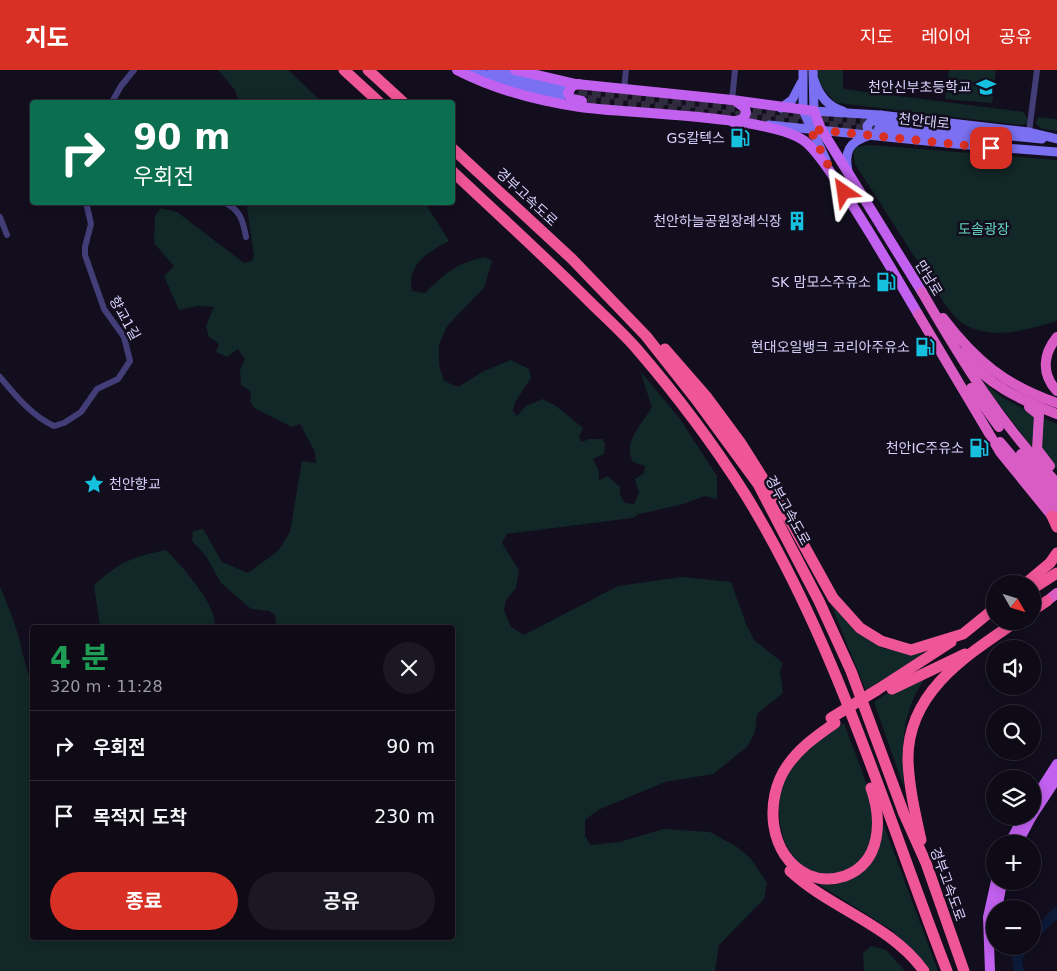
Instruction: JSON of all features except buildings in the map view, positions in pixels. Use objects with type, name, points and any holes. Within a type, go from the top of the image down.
[{"type":"highway","points":[[344,70],[377,100]]},
{"type":"highway","points":[[368,70],[401,100]]},
{"type":"highway","name":"경부고속도로","points":[[455,151],[572,260],[646,336],[695,398],[758,484],[819,601],[851,671],[904,814],[926,863],[964,971]]},
{"type":"highway","points":[[455,174],[561,273],[635,347],[682,407],[744,493],[776,548],[810,616],[850,709],[947,971]]},
{"type":"highway","points":[[572,260],[667,350],[706,396],[769,486],[833,598],[852,621],[872,637],[911,650],[963,634],[986,615]]},
{"type":"highway","points":[[922,292],[966,357],[992,382],[1038,413],[1037,449],[1057,474]]},
{"type":"highway","points":[[922,292],[961,341],[995,374],[1025,391],[1057,403]]},
{"type":"highway","name":"만남로","points":[[922,292],[981,392],[1019,442],[1057,483]]},
{"type":"highway","points":[[918,314],[1000,452],[1055,510],[1057,527]]},
{"type":"highway","name":"만남로","points":[[918,314],[1055,510]]},
{"type":"highway","points":[[1057,337],[1048,350],[1045,365],[1049,380],[1057,391]]},
{"type":"highway","points":[[1006,391],[1057,414]]},
{"type":"highway","points":[[1036,575],[1050,563],[1057,553]]},
{"type":"highway","points":[[1041,583],[1057,573]]},
{"type":"highway","points":[[1041,606],[1055,597]]},
{"type":"highway","points":[[810,616],[874,797],[878,818],[876,841],[864,864],[844,876],[824,879],[808,874],[786,858],[775,834],[773,809],[780,780],[786,767],[808,742],[833,720]]},
{"type":"highway","points":[[924,971],[904,948],[886,934],[792,873],[773,848],[768,830],[767,809],[776,773],[795,746],[878,693],[986,619]]},
{"type":"highway","points":[[926,863],[910,788],[908,758],[912,729],[917,714],[926,697],[945,676],[978,648],[1004,630]]},
{"type":"highway","points":[[878,693],[978,648]]},
{"type":"main road","points":[[457,70],[482,82],[542,99],[581,107],[732,122],[788,131],[808,144],[834,177]]},
{"type":"main road","points":[[473,70],[511,84],[563,93],[492,70]]},
{"type":"main road","points":[[515,70],[579,84],[624,90],[732,100],[808,111],[855,114]]},
{"type":"main road","points":[[781,108],[795,97],[803,73]]},
{"type":"main road","name":"만남로","points":[[803,73],[810,129],[834,177],[918,314]]},
{"type":"main road","points":[[813,74],[821,94],[831,105],[855,114],[878,126],[1057,150]]},
{"type":"main road","name":"만남로","points":[[813,74],[808,111],[922,292]]},
{"type":"main road","points":[[579,84],[572,86],[569,91],[571,99],[649,114]]},
{"type":"main road","points":[[732,100],[742,104],[747,111],[743,119],[732,122]]},
{"type":"main road","points":[[745,124],[810,129],[878,126],[1030,132],[1057,139]]},
{"type":"main road","points":[[849,175],[846,158],[848,148],[878,126]]},
{"type":"main road","name":"천안대로","points":[[878,126],[1057,139]]},
{"type":"main road","points":[[1041,789],[1057,764]]},
{"type":"main road","points":[[1041,802],[1057,778]]},
{"type":"main road","points":[[990,971],[988,917],[994,890]]},
{"type":"main road","points":[[996,955],[997,971]]},
{"type":"street","points":[[114,100],[121,86],[134,70]]},
{"type":"street","points":[[624,90],[626,70]]},
{"type":"street","points":[[732,100],[735,70]]},
{"type":"street","points":[[1030,132],[1037,70]]},
{"type":"street","name":"향교1길","points":[[0,377],[22,402],[54,426],[64,423],[81,412],[97,389],[118,379],[129,366],[130,356],[124,337],[104,309],[85,255],[85,247],[91,224],[87,205]]},
{"type":"street","points":[[228,205],[239,212],[244,221],[246,237]]},
{"type":"street","points":[[0,217],[7,235]]},
{"type":"green space","points":[[218,70],[288,70],[320,100],[238,100],[235,90]]},
{"type":"green space","points":[[817,70],[843,70],[843,89],[1024,112],[1029,123],[1021,125],[838,103],[833,100],[817,81]]},
{"type":"green space","points":[[949,70],[996,70],[992,103],[945,99]]},
{"type":"green space","points":[[1038,117],[1057,119],[1057,131],[1042,129],[1036,124]]},
{"type":"green space","name":"도솔광장","points":[[870,145],[1057,160],[1057,321],[1034,328],[997,333],[985,332],[962,323],[946,306],[855,164],[853,150],[856,147]]},
{"type":"green space","points":[[248,205],[426,205],[449,241],[427,254],[416,266],[412,274],[412,291],[425,293],[452,269],[467,262],[486,257],[492,261],[484,288],[447,326],[439,345],[439,365],[444,381],[458,387],[484,371],[511,360],[529,369],[531,378],[515,402],[513,411],[517,416],[526,406],[543,399],[556,406],[583,428],[579,437],[582,442],[589,439],[602,439],[605,443],[604,454],[593,459],[599,471],[599,480],[608,476],[620,487],[620,495],[625,503],[634,504],[639,492],[635,479],[644,473],[645,466],[633,462],[630,448],[635,434],[652,407],[640,371],[680,419],[717,476],[717,499],[705,496],[683,504],[640,514],[636,512],[638,515],[632,518],[507,534],[502,543],[519,570],[516,588],[506,600],[504,610],[511,627],[524,635],[618,586],[682,577],[731,582],[746,624],[754,640],[783,663],[780,672],[783,693],[757,714],[755,732],[747,747],[713,774],[665,782],[598,810],[585,820],[585,836],[591,845],[619,842],[664,829],[710,832],[737,847],[751,859],[767,883],[764,899],[719,945],[715,971],[0,971],[0,587],[10,610],[30,678],[30,940],[455,940],[455,625],[276,625],[275,615],[269,611],[251,609],[221,583],[206,556],[192,541],[193,531],[203,529],[222,562],[248,573],[278,551],[290,532],[302,461],[316,463],[315,452],[300,424],[292,427],[254,408],[250,401],[251,392],[241,385],[240,370],[245,359],[238,349],[227,357],[216,352],[219,344],[209,337],[206,326],[214,307],[198,306],[179,310],[164,276],[174,266],[154,243],[155,216],[161,208],[177,212],[244,263],[252,261],[254,256]]},
{"type":"green space","points":[[981,380],[1003,398],[1035,415],[1034,450]]},
{"type":"green space","points":[[1043,418],[1057,424],[1057,470],[1046,457],[1041,447]]},
{"type":"green space","points":[[166,550],[197,586],[210,608],[215,625],[100,625],[94,585],[120,565],[144,555]]},
{"type":"green space","points":[[826,592],[875,644],[885,649],[919,651],[923,653],[922,656],[866,691]]},
{"type":"green space","points":[[924,680],[916,692],[907,718],[903,746],[904,788],[874,702],[895,688]]},
{"type":"green space","points":[[844,723],[867,786],[873,824],[869,846],[859,862],[844,871],[828,874],[810,870],[795,858],[784,839],[779,813],[779,800],[783,780],[789,768],[798,757],[823,736]]},
{"type":"green space","points":[[883,823],[938,971],[931,971],[892,930],[813,881],[852,877]]},
{"type":"green space","points":[[871,946],[886,950],[905,971],[864,971],[863,953]]},
{"type":"waterway","points":[[1041,927],[1057,912]]},
{"type":"waterway","points":[[1019,955],[1017,959],[1019,971]]},
{"type":"tunnel","points":[[565,90],[876,123]]},
{"type":"tunnel","points":[[574,98],[875,130]]},
{"type":"place","name":"천안신부초등학교","points":[[986,87]]},
{"type":"place","name":"GS칼텍스","points":[[740,138]]},
{"type":"place","name":"천안하늘공원장례식장","points":[[797,221]]},
{"type":"place","name":"SK 맘모스주유소","points":[[886,282]]},
{"type":"place","name":"현대오일뱅크 코리아주유소","points":[[925,347]]},
{"type":"place","name":"천안IC주유소","points":[[979,448]]},
{"type":"place","name":"천안향교","points":[[94,484]]},
{"type":"route","points":[[844,192],[834,177],[810,129],[991,148]]}]
